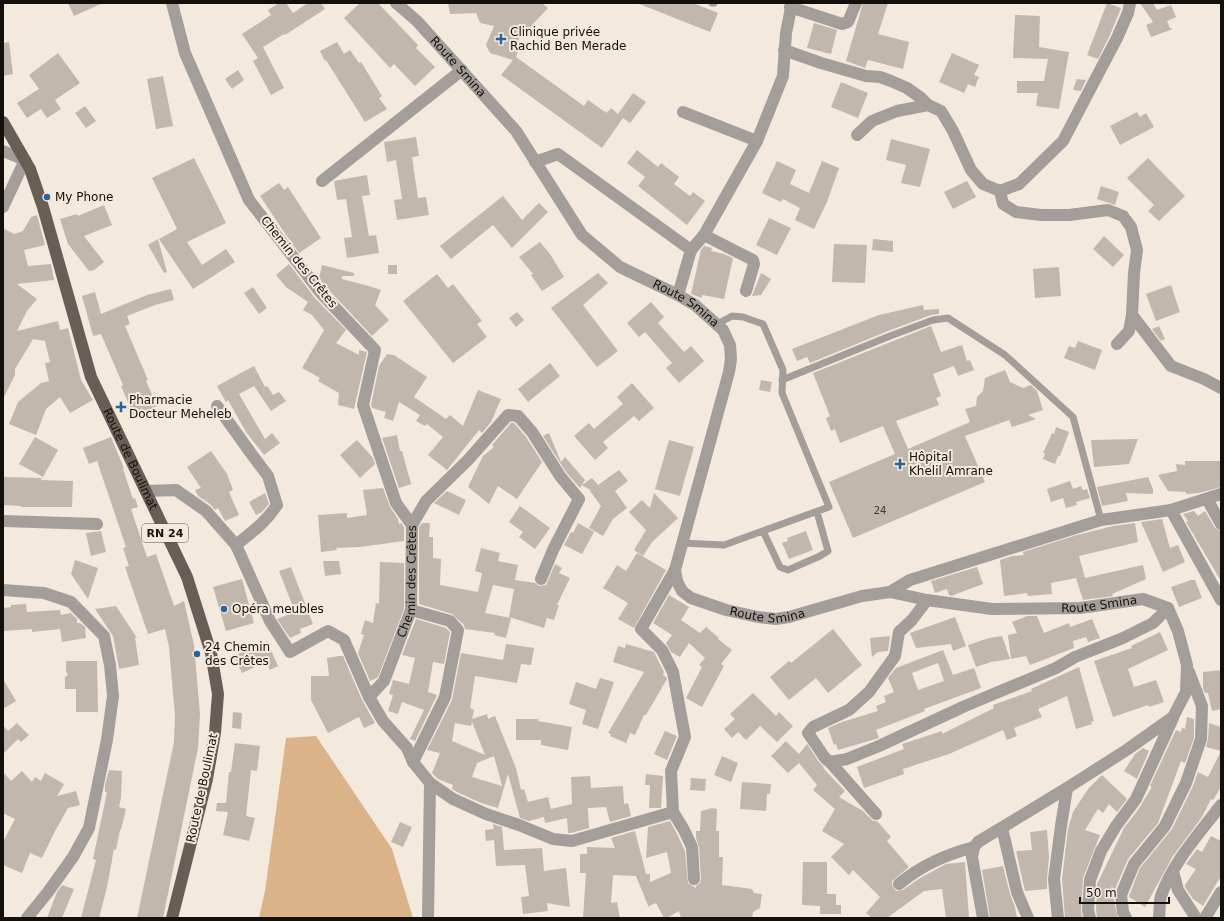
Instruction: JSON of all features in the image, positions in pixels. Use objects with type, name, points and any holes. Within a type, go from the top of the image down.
[{"type":"main road","name":"Route de Boulimat","points":[[3,122],[30,169],[43,206],[91,377],[187,578],[210,653],[218,694],[215,733],[207,779],[172,918]]},
{"type":"street","name":"Chemin des Crêtes","points":[[172,3],[185,53],[249,200],[321,293],[375,350],[362,405],[396,502],[412,525],[411,610],[384,681],[369,698]]},
{"type":"street","name":"Route Smina","points":[[396,3],[417,21],[516,131],[582,235],[620,267],[678,295],[695,305],[723,330],[730,345],[732,359],[681,543],[675,570],[677,581],[682,591],[691,598],[726,610],[758,617],[776,619],[790,617],[862,596],[890,592],[927,600],[992,609],[1080,608],[1143,599],[1168,608]]},
{"type":"street","points":[[678,295],[691,250],[704,235],[757,141],[783,76],[784,50],[791,5],[842,24],[848,22],[856,3]]},
{"type":"street","points":[[784,50],[858,74],[880,77],[907,88],[928,105],[941,111],[953,131],[971,170],[983,184],[1000,191],[1019,184],[1063,141],[1117,38],[1128,13],[1130,3]]},
{"type":"street","points":[[322,181],[462,70]]},
{"type":"street","points":[[857,135],[872,121],[897,111],[928,105]]},
{"type":"street","points":[[683,112],[757,141]]},
{"type":"street","points":[[3,151],[25,160],[3,207]]},
{"type":"street","points":[[535,162],[558,154],[691,250]]},
{"type":"street","points":[[1000,191],[1003,204],[1016,212],[1041,215],[1069,215],[1108,210],[1123,216],[1131,227],[1137,250],[1134,273],[1132,315],[1129,331],[1117,344]]},
{"type":"street","points":[[704,235],[752,260],[754,264],[746,291]]},
{"type":"street","points":[[1132,315],[1171,366],[1204,379],[1221,388]]},
{"type":"street","points":[[217,406],[268,476],[276,505],[270,516],[261,525],[236,545]]},
{"type":"street","points":[[412,525],[426,501],[468,460],[508,415],[518,416],[532,432],[560,476],[579,499],[553,550],[541,579]]},
{"type":"street","points":[[146,491],[176,490],[206,510],[236,545],[270,621],[290,652],[328,631],[344,640],[369,698],[383,721],[407,748],[413,762],[430,784],[453,799],[486,814],[519,825],[553,839],[572,840],[673,812]]},
{"type":"street","points":[[890,592],[910,580],[1102,520],[1171,510],[1221,494]]},
{"type":"street","points":[[1207,499],[1221,524]]},
{"type":"street","points":[[1171,510],[1221,600]]},
{"type":"street","points":[[3,521],[97,524]]},
{"type":"street","points":[[675,570],[641,629],[662,650],[673,672],[685,737],[671,771],[673,812],[692,847],[694,879]]},
{"type":"street","points":[[3,590],[44,593],[71,602],[104,636],[110,665],[113,696],[107,740],[88,828],[73,857],[27,918]]},
{"type":"street","points":[[876,814],[825,758],[808,733],[813,727],[849,710],[869,692],[895,656],[899,632],[912,620],[927,600]]},
{"type":"street","points":[[830,762],[847,759],[879,746],[986,697],[1056,668],[1075,657],[1123,638],[1153,623],[1168,608],[1178,631],[1187,665],[1202,706],[1201,739],[1186,783],[1165,826],[1134,864],[1121,895],[1123,912],[1126,918]]},
{"type":"street","points":[[411,610],[450,621],[458,630],[445,697],[413,762]]},
{"type":"street","points":[[1090,918],[1088,910],[1090,880],[1101,852],[1116,826],[1136,799],[1186,692],[1187,665]]},
{"type":"street","points":[[983,918],[972,863],[972,852],[974,848],[983,839],[1068,788],[1128,749],[1173,717]]},
{"type":"street","points":[[428,918],[430,784]]},
{"type":"street","points":[[1058,918],[1054,879],[1068,788]]},
{"type":"street","points":[[1159,918],[1160,898],[1179,860],[1221,805]]},
{"type":"street","points":[[1002,828],[1018,892],[1028,918]]},
{"type":"street","points":[[899,884],[910,875],[934,860],[974,848]]},
{"type":"street","points":[[1173,871],[1178,890],[1196,918]]},
{"type":"street","points":[[1205,918],[1221,892]]},
{"type":"lane","points":[[681,543],[724,545],[829,507],[782,393],[783,370],[763,324],[743,317],[732,316],[717,324]]},
{"type":"lane","points":[[782,380],[890,336],[933,320],[948,318],[1005,355],[1072,417],[1102,520]]},
{"type":"lane","points":[[763,531],[780,567],[788,570],[828,551],[817,512]]},
{"type":"shaded area","points":[[316,736],[392,849],[413,918],[259,918],[265,891],[286,738]]},
{"type":"building","points":[[68,3],[103,3],[74,16]]},
{"type":"building","points":[[279,3],[286,3],[293,13],[308,3],[321,3],[325,9],[285,35],[284,34],[263,47],[284,88],[271,95],[253,61],[258,58],[242,34],[271,15],[268,10]]},
{"type":"building","points":[[360,3],[378,3],[418,45],[416,48],[435,67],[415,86],[394,64],[390,68],[344,18]]},
{"type":"building","points":[[448,3],[542,3],[548,8],[518,40],[520,46],[516,57],[584,106],[588,100],[607,113],[611,108],[618,114],[633,93],[646,102],[630,123],[623,118],[602,148],[501,75],[513,60],[490,53],[486,45],[494,26],[480,23],[476,13],[450,14]]},
{"type":"building","points":[[637,3],[693,3],[718,13],[710,32]]},
{"type":"building","points":[[863,3],[888,3],[878,34],[909,42],[903,69],[868,60],[865,68],[846,61]]},
{"type":"building","points":[[1107,3],[1121,8],[1098,59],[1087,55]]},
{"type":"building","points":[[1140,3],[1153,3],[1157,10],[1171,5],[1176,17],[1167,21],[1170,28],[1173,29],[1151,37],[1146,25],[1153,22]]},
{"type":"building","points":[[1015,15],[1040,16],[1039,47],[1069,52],[1059,109],[1036,106],[1038,93],[1017,93],[1017,81],[1044,81],[1048,59],[1013,58]]},
{"type":"building","points":[[814,23],[837,30],[831,54],[807,48]]},
{"type":"building","points":[[9,42],[13,74],[3,76],[3,43]]},
{"type":"building","points":[[337,42],[344,54],[350,50],[359,63],[361,62],[382,96],[379,98],[387,109],[365,122],[320,51]]},
{"type":"building","points":[[58,53],[80,83],[55,100],[61,109],[47,118],[41,109],[27,118],[17,103],[39,89],[29,75]]},
{"type":"building","points":[[952,53],[979,65],[974,75],[979,77],[975,87],[968,84],[964,93],[939,82]]},
{"type":"building","points":[[238,70],[244,80],[232,89],[225,79]]},
{"type":"building","points":[[163,76],[173,126],[156,129],[147,79]]},
{"type":"building","points":[[1077,79],[1086,80],[1081,91],[1073,90]]},
{"type":"building","points":[[841,82],[868,93],[858,118],[831,107]]},
{"type":"building","points":[[85,106],[96,121],[86,128],[75,113]]},
{"type":"building","points":[[1137,112],[1140,117],[1146,113],[1154,127],[1120,145],[1110,126]]},
{"type":"building","points":[[416,137],[419,156],[412,157],[418,198],[426,197],[429,215],[397,220],[394,200],[402,199],[396,160],[387,162],[384,142]]},
{"type":"building","points":[[891,139],[930,149],[920,187],[901,183],[906,165],[886,160]]},
{"type":"building","points":[[637,150],[658,167],[661,163],[679,177],[674,184],[690,196],[693,192],[705,201],[687,225],[638,186],[645,177],[627,163]]},
{"type":"building","points":[[194,158],[226,223],[187,242],[202,265],[226,249],[235,262],[193,289],[159,239],[177,229],[152,178]]},
{"type":"building","points":[[1148,158],[1185,196],[1159,221],[1148,211],[1154,205],[1127,178]]},
{"type":"building","points":[[777,161],[796,170],[790,184],[809,193],[822,161],[839,168],[827,202],[814,229],[795,220],[800,208],[783,199],[781,202],[762,193]]},
{"type":"building","points":[[367,175],[370,195],[362,196],[369,236],[376,235],[379,253],[347,258],[344,238],[352,237],[346,199],[337,200],[334,181]]},
{"type":"building","points":[[967,181],[976,197],[953,209],[944,192]]},
{"type":"building","points":[[279,183],[284,190],[288,187],[321,238],[299,253],[260,196]]},
{"type":"building","points":[[1101,186],[1119,192],[1115,205],[1097,199]]},
{"type":"building","points":[[503,196],[522,220],[539,203],[548,212],[512,248],[493,225],[451,259],[440,246]]},
{"type":"building","points":[[104,205],[112,225],[84,236],[104,262],[94,270],[89,271],[68,244],[60,219],[77,214],[78,216]]},
{"type":"building","points":[[37,215],[45,245],[24,250],[28,266],[51,264],[54,280],[17,284],[37,299],[27,311],[17,331],[58,321],[60,330],[68,328],[81,380],[93,400],[70,413],[60,397],[46,409],[36,435],[9,424],[18,402],[41,383],[49,381],[45,363],[50,362],[45,341],[33,339],[15,369],[15,375],[3,399],[3,228],[14,234],[23,231],[31,217]]},
{"type":"building","points":[[769,218],[791,228],[777,255],[756,245]]},
{"type":"building","points":[[1104,236],[1124,255],[1113,267],[1093,249]]},
{"type":"building","points":[[158,239],[167,272],[164,273],[148,245]]},
{"type":"building","points":[[873,239],[893,241],[893,252],[872,250]]},
{"type":"building","points":[[540,242],[550,254],[564,277],[542,291],[531,275],[533,274],[519,257]]},
{"type":"building","points":[[834,244],[867,245],[865,283],[832,282]]},
{"type":"building","points":[[704,246],[712,248],[711,251],[733,258],[724,299],[702,295],[702,298],[691,294],[701,250]]},
{"type":"building","points":[[289,264],[315,298],[346,330],[336,343],[359,355],[359,350],[367,352],[354,409],[338,405],[339,393],[318,381],[320,378],[302,368],[324,330],[312,315],[303,310],[308,302],[286,287],[276,275]]},
{"type":"building","points":[[322,265],[354,273],[354,276],[342,276],[342,279],[381,290],[375,305],[389,320],[372,336],[319,278]]},
{"type":"building","points":[[388,265],[397,265],[397,274],[388,274]]},
{"type":"building","points":[[1059,267],[1061,296],[1035,298],[1033,269]]},
{"type":"building","points":[[598,273],[608,283],[583,305],[618,351],[597,367],[551,308]]},
{"type":"building","points":[[761,273],[771,279],[761,295],[752,296]]},
{"type":"building","points":[[437,274],[448,288],[453,284],[482,321],[477,324],[487,337],[453,363],[403,301]]},
{"type":"building","points":[[1171,285],[1180,312],[1156,321],[1146,294]]},
{"type":"building","points":[[253,287],[267,308],[259,314],[244,293]]},
{"type":"building","points":[[171,289],[174,300],[155,305],[127,316],[130,324],[125,326],[148,380],[146,381],[157,406],[134,416],[121,386],[123,385],[101,334],[93,336],[82,296],[95,292],[101,314],[147,295]]},
{"type":"building","points":[[651,302],[664,317],[658,323],[684,352],[691,346],[704,361],[679,383],[666,368],[672,363],[645,332],[639,337],[627,323]]},
{"type":"building","points":[[923,305],[924,310],[939,309],[939,314],[931,315],[888,331],[810,363],[807,357],[797,361],[792,349],[879,315]]},
{"type":"building","points":[[517,312],[524,320],[516,327],[509,318]]},
{"type":"building","points":[[931,326],[941,352],[962,345],[967,361],[970,360],[974,370],[958,376],[954,366],[933,374],[941,396],[936,398],[939,405],[896,421],[908,449],[970,422],[965,409],[976,406],[977,397],[983,391],[985,378],[1005,370],[1010,382],[1023,388],[1031,385],[1037,391],[1043,410],[1028,415],[1036,419],[1012,427],[1009,420],[965,436],[985,482],[853,538],[829,482],[895,454],[883,426],[840,443],[835,429],[831,431],[826,418],[830,416],[813,373]]},
{"type":"building","points":[[1159,326],[1165,339],[1161,341],[1152,329]]},
{"type":"building","points":[[1078,341],[1102,350],[1095,370],[1064,358],[1069,346],[1075,348]]},
{"type":"building","points":[[387,354],[394,355],[427,377],[414,397],[446,419],[450,415],[463,426],[478,390],[501,399],[491,422],[482,433],[479,430],[447,470],[428,455],[443,437],[427,424],[425,426],[416,421],[420,415],[399,402],[393,421],[384,418],[386,412],[372,408],[371,405],[379,366]]},
{"type":"building","points":[[550,363],[560,376],[528,402],[518,389]]},
{"type":"building","points":[[254,366],[265,387],[267,386],[273,395],[279,392],[286,401],[271,411],[254,386],[239,394],[265,439],[272,433],[280,443],[264,455],[246,432],[228,400],[226,402],[217,386]]},
{"type":"building","points":[[761,380],[772,382],[770,392],[759,390]]},
{"type":"building","points":[[632,383],[654,408],[639,421],[634,416],[603,442],[608,448],[595,460],[574,436],[589,423],[594,429],[623,404],[617,397]]},
{"type":"building","points":[[511,423],[514,423],[526,437],[542,462],[517,499],[498,486],[489,504],[468,487],[483,456],[494,447],[492,445]]},
{"type":"building","points":[[1056,427],[1069,432],[1060,456],[1058,456],[1055,464],[1043,459],[1045,453],[1043,453],[1052,433],[1054,434]]},
{"type":"building","points":[[549,433],[561,462],[565,457],[585,480],[580,488],[566,472],[543,436]]},
{"type":"building","points":[[397,435],[400,451],[402,451],[411,484],[399,488],[382,438]]},
{"type":"building","points":[[35,437],[58,450],[43,477],[19,464]]},
{"type":"building","points":[[111,437],[124,468],[123,469],[133,499],[135,498],[138,507],[131,509],[147,557],[156,554],[174,606],[184,601],[194,645],[200,714],[198,748],[163,918],[137,918],[174,742],[175,716],[169,647],[165,629],[148,634],[125,567],[129,566],[123,548],[126,547],[97,461],[89,464],[83,448]]},
{"type":"building","points":[[1138,439],[1129,464],[1094,467],[1091,440]]},
{"type":"building","points":[[357,440],[373,458],[375,464],[360,478],[340,455]]},
{"type":"building","points":[[669,440],[694,447],[680,496],[655,489]]},
{"type":"building","points":[[211,451],[227,474],[233,490],[229,492],[239,515],[225,521],[218,508],[215,510],[210,504],[198,496],[195,490],[201,488],[187,467]]},
{"type":"building","points":[[1185,461],[1221,461],[1221,487],[1199,493],[1186,494],[1186,492],[1168,491],[1158,475],[1177,471],[1176,464],[1185,465]]},
{"type":"building","points":[[619,470],[628,481],[615,491],[627,508],[613,519],[603,536],[589,528],[601,506],[590,490],[582,485],[592,478],[598,485]]},
{"type":"building","points":[[3,477],[42,478],[41,480],[73,481],[72,507],[21,507],[3,505]]},
{"type":"building","points":[[1148,477],[1153,489],[1153,494],[1126,493],[1128,501],[1102,506],[1097,487]]},
{"type":"building","points":[[1070,481],[1073,489],[1081,486],[1083,490],[1087,489],[1090,498],[1076,502],[1077,505],[1066,508],[1063,498],[1051,502],[1047,489]]},
{"type":"building","points":[[383,488],[390,507],[398,519],[399,524],[401,523],[404,527],[404,541],[360,547],[336,548],[337,550],[321,552],[318,515],[347,513],[347,518],[367,515],[363,490]]},
{"type":"building","points":[[447,491],[466,500],[459,515],[434,503]]},
{"type":"building","points":[[265,493],[269,504],[262,512],[256,515],[249,502]]},
{"type":"building","points":[[654,493],[678,518],[652,542],[643,556],[634,550],[646,530],[629,512],[642,500],[650,508]]},
{"type":"building","points":[[520,506],[550,528],[535,549],[519,537],[523,532],[509,522]]},
{"type":"building","points":[[1194,511],[1198,516],[1205,511],[1215,528],[1221,531],[1221,581],[1186,522],[1188,521],[1183,514]]},
{"type":"building","points":[[1162,519],[1170,548],[1178,545],[1185,562],[1163,572],[1141,522]]},
{"type":"building","points":[[422,523],[430,523],[429,537],[433,537],[433,558],[441,559],[440,585],[478,592],[482,573],[475,571],[481,548],[500,553],[498,561],[518,565],[515,580],[535,583],[539,586],[546,585],[555,564],[562,568],[559,573],[570,578],[557,605],[559,605],[554,620],[547,618],[544,628],[509,617],[514,589],[493,585],[485,613],[511,618],[506,638],[494,635],[495,633],[465,629],[464,625],[452,614],[419,604],[419,527]]},
{"type":"building","points":[[578,523],[594,532],[582,554],[564,545]]},
{"type":"building","points":[[1135,523],[1138,542],[1079,556],[1085,578],[1143,565],[1146,579],[1112,594],[1113,596],[1083,600],[1076,578],[1051,583],[1052,594],[1028,596],[1027,593],[1004,596],[1000,560],[1012,556],[1024,555],[1023,552],[1077,535],[1113,526]]},
{"type":"building","points":[[101,531],[106,552],[91,556],[86,533]]},
{"type":"building","points":[[806,531],[813,550],[789,559],[782,543],[788,541],[787,538]]},
{"type":"building","points":[[637,553],[666,570],[634,628],[618,619],[628,603],[603,588],[617,565],[626,571]]},
{"type":"building","points":[[75,560],[98,568],[88,599],[71,574]]},
{"type":"building","points":[[323,561],[339,561],[341,574],[325,576]]},
{"type":"building","points":[[380,562],[404,563],[404,609],[378,677],[370,681],[358,653],[364,635],[361,634],[365,620],[373,623],[376,603],[379,604]]},
{"type":"building","points":[[291,567],[313,624],[300,629],[301,633],[290,638],[277,619],[295,612],[279,571]]},
{"type":"building","points":[[977,567],[983,584],[951,596],[949,595],[947,589],[935,593],[931,581]]},
{"type":"building","points":[[242,579],[254,623],[226,631],[213,587]]},
{"type":"building","points":[[1195,580],[1202,598],[1179,607],[1171,587]]},
{"type":"building","points":[[669,595],[689,607],[681,620],[700,633],[706,627],[732,650],[721,664],[724,666],[702,707],[686,698],[702,667],[699,665],[705,658],[689,643],[680,657],[671,652],[666,643],[672,635],[653,623]]},
{"type":"building","points":[[26,604],[27,612],[60,610],[61,615],[71,613],[77,619],[77,623],[80,623],[85,627],[86,638],[62,642],[60,629],[32,632],[32,629],[3,631],[3,608],[11,607],[11,605]]},
{"type":"building","points":[[116,606],[137,638],[135,638],[139,665],[119,669],[113,636],[95,609]]},
{"type":"building","points":[[1027,616],[1037,616],[1044,633],[1069,623],[1070,627],[1092,619],[1100,638],[1088,642],[1086,637],[1073,641],[1074,648],[1030,665],[1026,656],[1011,659],[1008,635],[1017,633],[1012,622]]},
{"type":"building","points":[[955,617],[966,646],[953,651],[951,644],[916,648],[910,633]]},
{"type":"building","points":[[416,619],[446,628],[450,632],[444,664],[433,662],[428,692],[437,695],[415,741],[410,739],[424,710],[402,702],[398,714],[388,711],[393,695],[389,694],[393,680],[409,684],[415,658],[402,655]]},
{"type":"building","points":[[833,629],[862,665],[828,693],[816,678],[789,700],[770,677],[789,661],[791,663]]},
{"type":"building","points":[[1160,632],[1168,650],[1128,669],[1134,687],[1156,680],[1164,702],[1149,707],[1148,705],[1113,717],[1094,661],[1132,648],[1131,646]]},
{"type":"building","points":[[890,636],[888,651],[878,652],[872,657],[870,638]]},
{"type":"building","points":[[1002,636],[1010,659],[991,662],[976,667],[968,645],[989,638]]},
{"type":"building","points":[[267,641],[278,666],[270,670],[266,662],[242,673],[234,656]]},
{"type":"building","points":[[506,644],[534,648],[531,665],[521,664],[517,683],[475,676],[470,708],[474,710],[472,719],[487,714],[488,719],[495,716],[516,768],[521,790],[524,789],[528,802],[548,797],[551,809],[572,804],[571,777],[590,776],[591,788],[623,786],[624,804],[628,803],[631,816],[610,822],[606,807],[588,808],[589,828],[568,833],[567,818],[545,823],[544,817],[529,821],[520,818],[508,774],[498,808],[481,803],[457,792],[452,789],[453,785],[438,779],[432,773],[440,753],[427,750],[452,700],[461,653],[503,660]],"holes":[[[472,722],[485,755],[452,741],[455,723],[471,726]],[[494,756],[502,786],[472,777],[477,763]]]},
{"type":"building","points":[[626,644],[654,652],[664,672],[663,675],[667,679],[646,715],[644,715],[635,735],[630,733],[626,743],[610,736],[611,734],[608,733],[644,672],[613,662],[618,646],[625,648]]},
{"type":"building","points":[[943,650],[953,675],[974,668],[981,688],[924,709],[925,711],[876,730],[879,738],[838,750],[836,744],[834,745],[828,728],[878,711],[876,706],[886,702],[884,696],[894,692],[888,678],[896,668]],"holes":[[[938,663],[944,681],[918,690],[912,673]]]},
{"type":"building","points":[[343,656],[362,700],[375,723],[364,728],[359,717],[328,733],[311,700],[311,676],[329,676],[327,658]]},
{"type":"building","points":[[66,661],[97,661],[98,712],[76,712],[76,689],[65,689],[65,677],[68,675],[66,672]]},
{"type":"building","points":[[1079,667],[1094,721],[1091,722],[1092,724],[1076,729],[1067,696],[1038,709],[1042,717],[1014,728],[1017,736],[1007,740],[1003,730],[949,754],[903,769],[904,774],[864,788],[857,767],[904,749],[902,744],[942,731],[942,734],[994,708],[993,705],[1032,691],[1031,689]]},
{"type":"building","points":[[1221,670],[1221,709],[1212,711],[1208,693],[1205,693],[1203,689],[1203,672]]},
{"type":"building","points":[[600,678],[614,682],[598,729],[582,724],[586,710],[569,704],[576,682],[596,689]]},
{"type":"building","points":[[3,679],[16,701],[3,709]]},
{"type":"building","points":[[753,693],[776,716],[779,712],[793,726],[777,742],[760,726],[746,740],[738,732],[732,738],[724,729],[735,719],[730,714]]},
{"type":"building","points":[[233,712],[242,713],[241,729],[232,728]]},
{"type":"building","points":[[1187,717],[1194,719],[1194,738],[1185,763],[1181,761],[1158,823],[1128,859],[1115,889],[1111,887],[1118,918],[1097,918],[1097,884],[1124,828],[1138,810],[1152,787],[1150,786],[1176,730],[1181,732],[1182,728],[1185,729]]},
{"type":"building","points":[[516,719],[538,719],[538,721],[572,727],[568,750],[541,745],[541,740],[516,740]]},
{"type":"building","points":[[17,723],[29,735],[21,742],[18,739],[3,754],[3,725],[8,731]]},
{"type":"building","points":[[1209,723],[1221,727],[1221,751],[1206,747]]},
{"type":"building","points":[[665,731],[677,736],[667,760],[654,754]]},
{"type":"building","points":[[786,741],[799,754],[807,744],[824,767],[823,768],[845,791],[839,797],[863,811],[873,821],[877,821],[891,837],[887,841],[909,867],[892,881],[892,885],[896,891],[903,890],[920,878],[946,864],[965,862],[969,918],[946,918],[942,889],[924,891],[887,918],[872,918],[866,913],[880,897],[853,870],[849,875],[831,857],[844,844],[822,831],[835,809],[813,790],[817,785],[799,763],[788,773],[771,756]]},
{"type":"building","points":[[235,743],[260,746],[257,771],[251,770],[246,816],[255,818],[249,841],[223,835],[228,812],[216,811],[217,803],[226,803],[229,772],[231,772]]},
{"type":"building","points":[[1143,748],[1149,751],[1137,779],[1124,771],[1135,754]]},
{"type":"building","points":[[1221,751],[1221,787],[1213,800],[1211,799],[1202,817],[1173,856],[1145,907],[1129,897],[1140,868],[1172,829],[1193,786],[1198,772],[1208,777]]},
{"type":"building","points":[[722,756],[738,763],[731,782],[714,775]]},
{"type":"building","points":[[109,770],[122,771],[119,807],[126,809],[116,850],[114,849],[107,887],[99,918],[81,918],[96,860],[93,859],[107,792],[105,792],[105,785]]},
{"type":"building","points":[[22,771],[32,782],[35,777],[41,781],[45,773],[64,784],[57,796],[76,791],[80,805],[68,808],[42,858],[30,853],[22,873],[3,865],[3,842],[15,819],[3,813],[3,772],[11,781]]},
{"type":"building","points":[[646,774],[663,776],[661,808],[649,808],[650,785],[645,785]]},
{"type":"building","points":[[1102,775],[1127,799],[1117,812],[1109,804],[1103,813],[1098,809],[1085,830],[1100,835],[1083,878],[1082,918],[1065,918],[1062,879],[1068,829],[1073,812],[1088,789]]},
{"type":"building","points":[[691,778],[706,779],[705,791],[690,790]]},
{"type":"building","points":[[742,782],[771,784],[770,794],[767,794],[766,811],[740,809]]},
{"type":"building","points":[[712,808],[717,809],[716,831],[719,831],[719,857],[723,857],[722,885],[752,889],[754,893],[762,894],[760,908],[753,912],[752,918],[681,918],[679,911],[667,918],[664,918],[656,903],[649,906],[649,908],[636,876],[613,875],[611,903],[617,902],[620,918],[583,918],[586,873],[580,873],[580,854],[587,854],[587,847],[615,848],[611,838],[635,831],[646,874],[650,874],[650,882],[671,873],[667,852],[646,858],[648,827],[670,821],[685,851],[688,883],[696,888],[701,879],[699,847],[696,838],[696,831],[700,831],[701,811]]},
{"type":"building","points":[[400,822],[412,827],[403,847],[391,842]]},
{"type":"building","points":[[493,824],[502,827],[504,850],[542,848],[544,871],[566,868],[570,907],[547,903],[548,911],[523,914],[521,897],[529,896],[525,865],[496,866],[494,840],[486,841],[485,830],[494,829]]},
{"type":"building","points":[[1047,830],[1049,857],[1047,889],[1025,891],[1016,851],[1032,850],[1030,832]]},
{"type":"building","points":[[1211,836],[1221,841],[1221,876],[1203,906],[1193,899],[1185,887],[1196,869],[1186,864],[1197,849],[1202,852]]},
{"type":"building","points":[[803,862],[827,862],[827,894],[836,894],[836,905],[841,905],[841,914],[820,914],[820,906],[802,905]]},
{"type":"building","points":[[1003,866],[1017,918],[990,918],[982,870]]},
{"type":"building","points":[[62,885],[74,889],[62,918],[47,918],[57,892]]},
{"type":"place","name":"Clinique privée Rachid Ben Merade","points":[[501,39]]},
{"type":"place","name":"My Phone","points":[[47,197]]},
{"type":"place","name":"Pharmacie Docteur Meheleb","points":[[121,407]]},
{"type":"place","name":"Hôpital Khelil Amrane","points":[[900,464]]},
{"type":"place","name":"Opéra meubles","points":[[224,609]]},
{"type":"place","name":"24 Chemin des Crêtes","points":[[197,654]]}]
